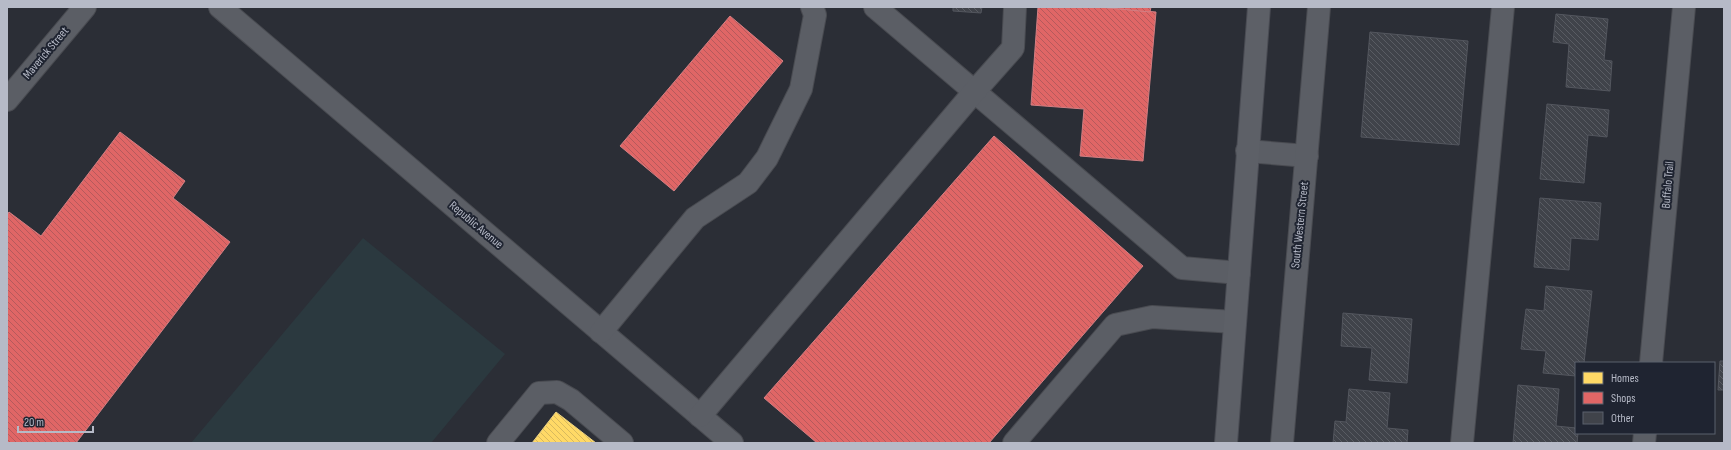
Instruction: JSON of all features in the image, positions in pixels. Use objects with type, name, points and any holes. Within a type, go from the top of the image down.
[{"type":"main road","points":[[1226,443],[1247,151],[1260,7]]},
{"type":"street","name":"Maverick Street","points":[[7,100],[85,7]]},
{"type":"street","name":"Republic Avenue","points":[[220,7],[732,443]]},
{"type":"street","points":[[601,332],[695,218],[748,183],[767,158],[801,89],[815,15],[812,7]]},
{"type":"street","points":[[875,7],[1182,268],[1238,273]]},
{"type":"street","points":[[700,416],[1012,48],[1015,7]]},
{"type":"street","name":"South Western Street","points":[[1282,443],[1293,297],[1307,156],[1319,7]]},
{"type":"street","points":[[1462,443],[1503,7]]},
{"type":"street","name":"Buffalo Trail","points":[[1651,362],[1684,7]]},
{"type":"street","points":[[1247,151],[1307,156]]},
{"type":"street","points":[[1014,443],[1115,325],[1152,317],[1235,322]]},
{"type":"street","points":[[498,443],[539,393],[557,392],[571,400],[622,443]]},
{"type":"shaded area","points":[[363,238],[505,354],[431,443],[191,443]]},
{"type":"building: Homes","points":[[556,412],[596,443],[532,443]]},
{"type":"building: Shops","points":[[1038,7],[1099,7],[1156,12],[1143,161],[1080,156],[1084,109],[1031,105]]},
{"type":"building: Shops","points":[[1099,7],[1151,7],[1150,12]]},
{"type":"building: Shops","points":[[730,16],[783,61],[674,191],[620,146]]},
{"type":"building: Shops","points":[[120,132],[185,181],[173,198],[230,242],[76,443],[7,443],[7,215],[9,212],[41,236]]},
{"type":"building: Shops","points":[[994,136],[1143,266],[989,443],[817,443],[764,398]]},
{"type":"building: Other","points":[[953,7],[982,7],[981,13],[953,11]]},
{"type":"building: Other","points":[[1556,14],[1608,19],[1604,60],[1612,61],[1610,91],[1566,87],[1569,44],[1553,42]]},
{"type":"building: Other","points":[[1370,32],[1468,41],[1459,145],[1361,137]]},
{"type":"building: Other","points":[[1547,104],[1609,110],[1607,137],[1588,135],[1584,183],[1540,179]]},
{"type":"building: Other","points":[[1540,198],[1601,203],[1598,240],[1571,238],[1569,270],[1534,267]]},
{"type":"building: Other","points":[[1546,286],[1592,291],[1584,362],[1575,362],[1575,376],[1543,373],[1546,351],[1521,349],[1526,309],[1544,311]]},
{"type":"building: Other","points":[[1343,313],[1412,319],[1407,383],[1369,380],[1372,348],[1341,346]]},
{"type":"building: Other","points":[[1720,361],[1724,361],[1724,390],[1718,390]]},
{"type":"building: Other","points":[[1518,385],[1559,389],[1556,426],[1575,428],[1575,434],[1578,434],[1577,443],[1513,443]]},
{"type":"building: Other","points":[[1349,389],[1390,393],[1387,428],[1408,430],[1407,443],[1333,443],[1335,421],[1346,422]]}]
